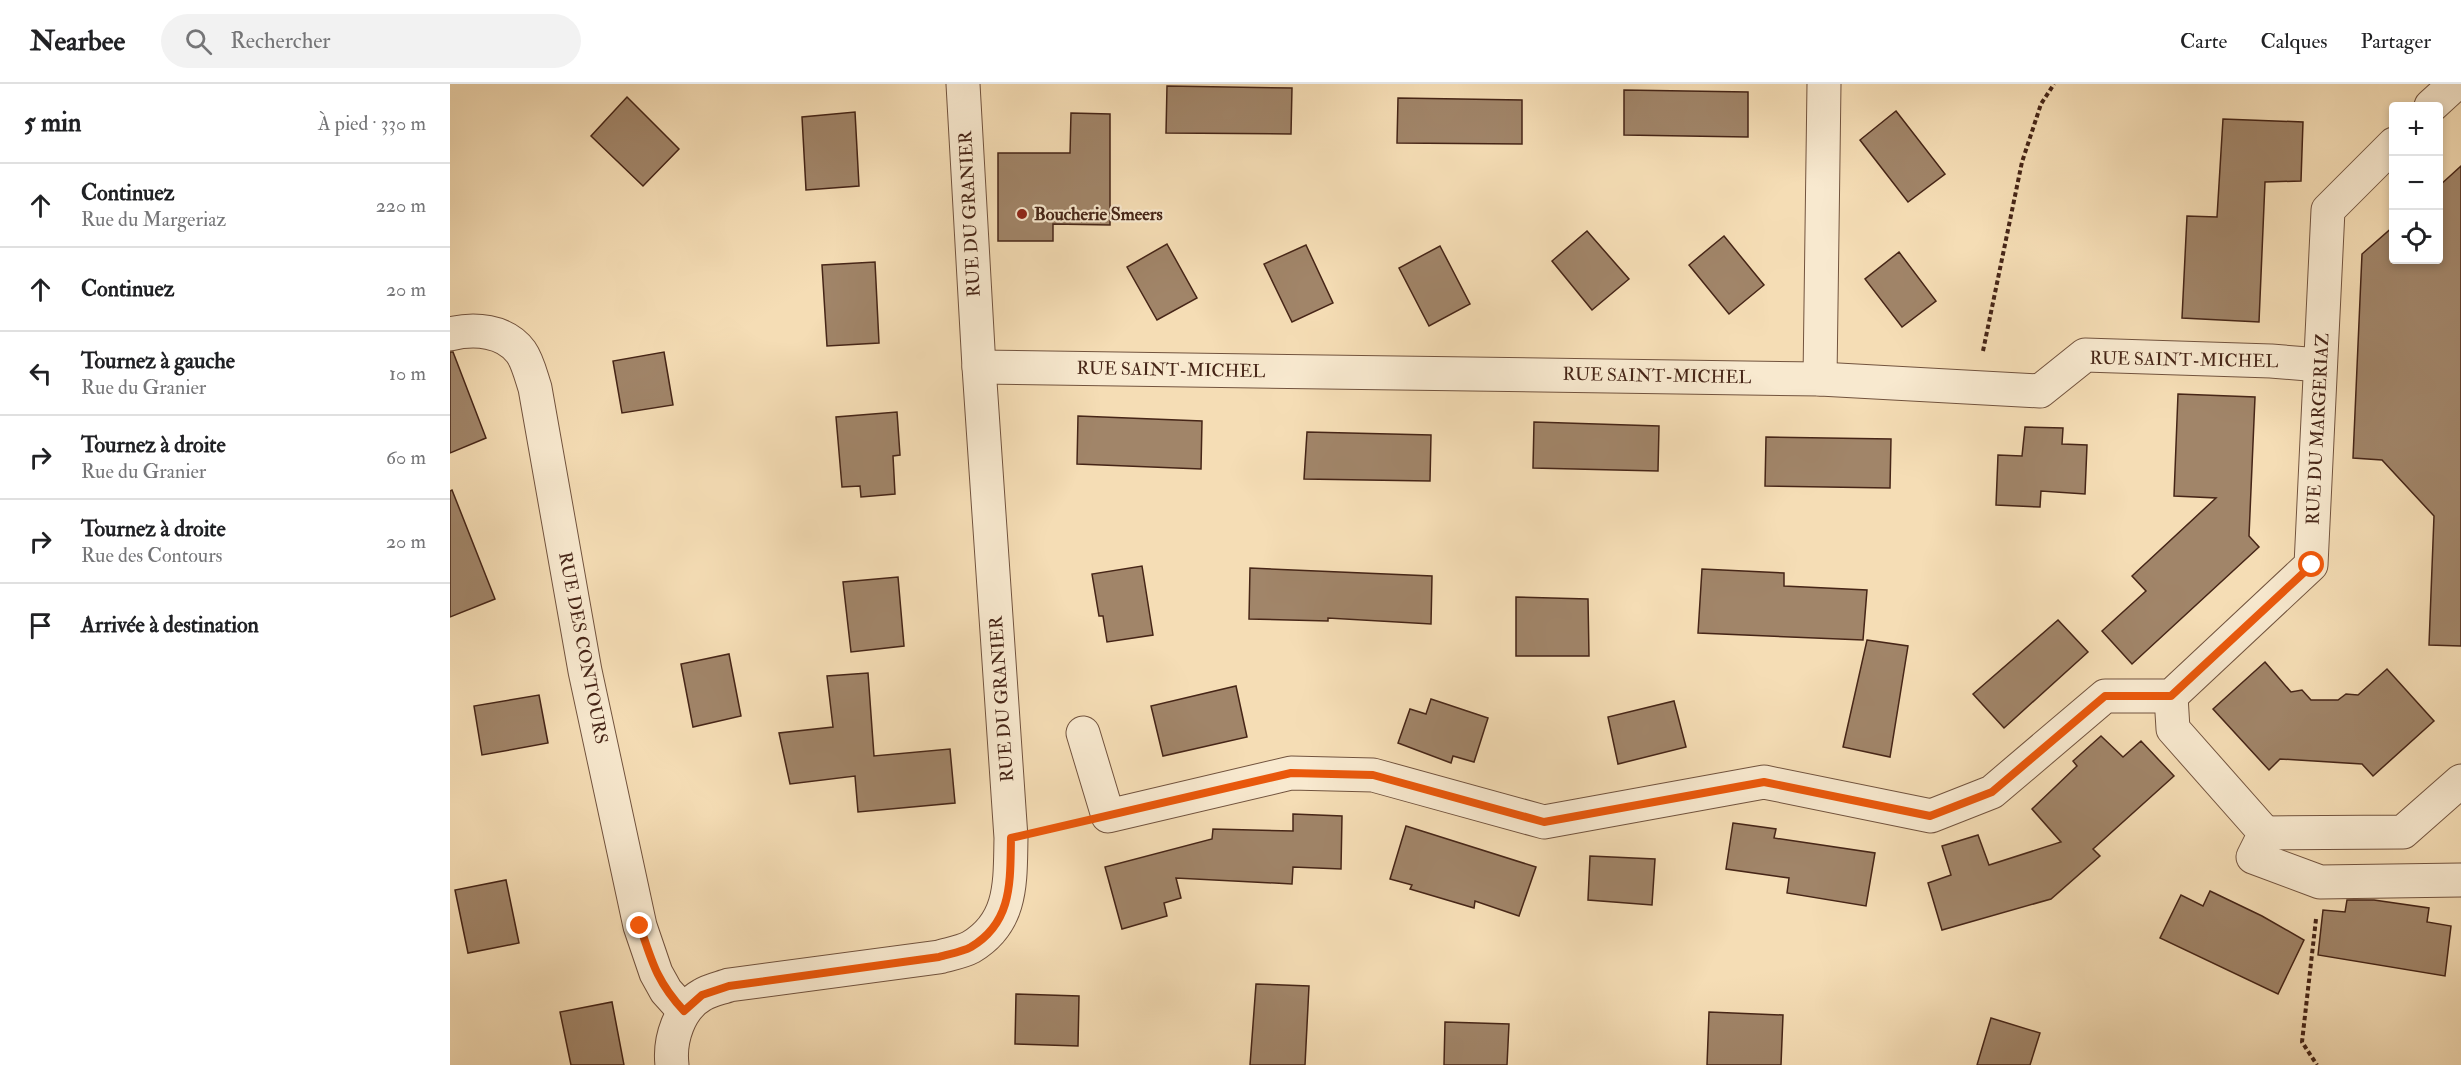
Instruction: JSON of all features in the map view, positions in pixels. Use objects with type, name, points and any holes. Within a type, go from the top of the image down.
[{"type":"street","name":"RUE DU GRANIER","points":[[684,1011],[702,995],[729,986],[904,963],[939,957],[970,947],[991,930],[1004,911],[1010,892],[1011,838],[979,367],[963,84]]},
{"type":"street","points":[[1820,379],[1824,84]]},
{"type":"street","name":"RUE DU MARGERIAZ","points":[[2171,696],[2312,565],[2328,210],[2389,149]]},
{"type":"street","name":"RUE DES CONTOURS","points":[[450,334],[462,331],[493,332],[515,346],[526,361],[535,388],[585,671],[640,926],[656,973],[666,992],[684,1011]]},
{"type":"street","name":"RUE SAINT-MICHEL","points":[[979,367],[1820,379],[2040,391],[2085,355],[2271,361],[2320,365]]},
{"type":"street","points":[[1083,733],[1108,816],[1291,773],[1373,775],[1544,822],[1764,782],[1930,816],[1992,792],[2105,696],[2171,696],[2174,729],[2265,832],[2403,832],[2461,781]]},
{"type":"street","points":[[2265,832],[2253,857],[2320,882],[2461,880]]},
{"type":"street","points":[[672,1065],[671,1047],[684,1011]]},
{"type":"path","points":[[1976,387],[2022,162],[2041,104],[2054,84]]},
{"type":"path","points":[[1011,838],[1108,816]]},
{"type":"path","points":[[2317,1065],[2302,1042],[2320,882]]},
{"type":"building","points":[[1167,86],[1292,88],[1291,134],[1166,133]]},
{"type":"building","points":[[1624,90],[1748,92],[1748,137],[1624,135]]},
{"type":"building","points":[[627,97],[679,149],[643,186],[591,136]]},
{"type":"building","points":[[1398,98],[1522,100],[1522,144],[1397,143]]},
{"type":"building","points":[[1896,111],[1945,174],[1908,202],[1860,140]]},
{"type":"building","points":[[855,112],[859,186],[806,190],[802,117]]},
{"type":"building","points":[[1071,113],[1110,114],[1110,225],[1053,224],[1053,241],[998,241],[998,153],[1070,153]]},
{"type":"building","points":[[2223,119],[2303,122],[2301,181],[2265,182],[2259,322],[2182,318],[2187,216],[2217,217]]},
{"type":"building","points":[[2461,166],[2461,646],[2429,645],[2434,516],[2382,460],[2353,458],[2362,254],[2389,230],[2389,264],[2443,264],[2443,182]]},
{"type":"building","points":[[1587,231],[1629,279],[1592,310],[1552,261]]},
{"type":"building","points":[[1724,236],[1764,285],[1729,314],[1689,265]]},
{"type":"building","points":[[1167,244],[1197,298],[1157,320],[1127,267]]},
{"type":"building","points":[[1306,245],[1333,303],[1292,322],[1264,264]]},
{"type":"building","points":[[1440,246],[1470,304],[1429,326],[1399,268]]},
{"type":"building","points":[[1899,252],[1936,301],[1902,327],[1865,279]]},
{"type":"building","points":[[875,262],[879,343],[827,346],[822,265]]},
{"type":"building","points":[[450,352],[453,352],[486,438],[450,453]]},
{"type":"building","points":[[664,352],[673,405],[622,413],[613,361]]},
{"type":"building","points":[[2178,394],[2255,397],[2249,536],[2259,547],[2132,664],[2102,631],[2146,591],[2132,576],[2216,498],[2174,496]]},
{"type":"building","points":[[897,412],[900,455],[893,456],[895,494],[861,497],[860,486],[842,487],[836,417]]},
{"type":"building","points":[[1078,416],[1202,421],[1201,469],[1077,464]]},
{"type":"building","points":[[1534,422],[1659,426],[1658,471],[1533,468]]},
{"type":"building","points":[[2025,427],[2063,428],[2062,444],[2087,445],[2085,494],[2041,491],[2040,507],[1996,505],[1998,455],[2022,456]]},
{"type":"building","points":[[1307,432],[1431,435],[1430,481],[1304,479]]},
{"type":"building","points":[[1766,437],[1891,439],[1890,488],[1765,486]]},
{"type":"building","points":[[452,490],[495,599],[450,617],[450,491]]},
{"type":"building","points":[[1142,566],[1153,635],[1107,642],[1103,616],[1099,616],[1092,574]]},
{"type":"building","points":[[1250,568],[1432,576],[1431,624],[1328,618],[1328,621],[1249,619]]},
{"type":"building","points":[[1702,569],[1784,573],[1784,586],[1867,590],[1863,640],[1698,633]]},
{"type":"building","points":[[898,577],[904,646],[851,652],[843,582]]},
{"type":"building","points":[[1516,597],[1588,599],[1589,656],[1516,656]]},
{"type":"building","points":[[2058,620],[2088,652],[2004,728],[1973,694]]},
{"type":"building","points":[[1867,640],[1908,646],[1890,757],[1843,747]]},
{"type":"building","points":[[729,654],[741,716],[693,727],[681,664]]},
{"type":"building","points":[[2265,662],[2291,692],[2302,690],[2311,700],[2338,700],[2346,694],[2358,695],[2387,669],[2434,721],[2373,776],[2362,764],[2280,759],[2269,770],[2213,709]]},
{"type":"building","points":[[868,673],[874,756],[950,749],[955,803],[858,812],[855,776],[790,784],[779,733],[833,727],[827,676]]},
{"type":"building","points":[[1236,686],[1247,737],[1163,756],[1151,706]]},
{"type":"building","points":[[539,695],[548,743],[482,755],[474,706]]},
{"type":"building","points":[[1431,699],[1488,718],[1474,762],[1453,756],[1451,763],[1398,743],[1410,709],[1426,714]]},
{"type":"building","points":[[1674,701],[1686,747],[1618,764],[1608,717]]},
{"type":"building","points":[[2101,736],[2123,757],[2141,741],[2174,776],[2093,849],[2100,856],[2051,899],[1942,930],[1928,883],[1951,875],[1942,846],[1978,835],[1989,865],[2061,842],[2032,809],[2077,766],[2073,761]]},
{"type":"building","points":[[1293,814],[1342,816],[1341,869],[1293,867],[1292,884],[1176,878],[1181,898],[1164,903],[1167,916],[1122,929],[1105,867],[1212,839],[1213,829],[1293,831]]},
{"type":"building","points":[[1733,823],[1776,829],[1774,838],[1875,853],[1866,906],[1787,893],[1789,878],[1726,869]]},
{"type":"building","points":[[1406,826],[1536,867],[1519,916],[1475,901],[1474,908],[1410,889],[1412,885],[1390,879]]},
{"type":"building","points":[[1590,856],[1655,859],[1652,905],[1588,900]]},
{"type":"building","points":[[506,880],[519,943],[468,953],[455,890]]},
{"type":"building","points":[[2210,891],[2262,916],[2304,940],[2278,994],[2160,938],[2181,895],[2203,906]]},
{"type":"building","points":[[2347,900],[2374,900],[2429,908],[2427,922],[2451,926],[2445,976],[2318,955],[2323,910],[2345,912]]},
{"type":"building","points":[[1256,984],[1309,986],[1305,1065],[1250,1065]]},
{"type":"building","points":[[1016,994],[1079,996],[1078,1046],[1015,1044]]},
{"type":"building","points":[[612,1002],[624,1065],[571,1065],[560,1012]]},
{"type":"building","points":[[1709,1012],[1783,1015],[1781,1065],[1707,1065]]},
{"type":"building","points":[[1991,1018],[2040,1033],[2030,1065],[1977,1065]]},
{"type":"building","points":[[1445,1022],[1509,1024],[1507,1065],[1444,1065]]},
{"type":"place","name":"Boucherie Smeers","points":[[1022,214]]},
{"type":"route","points":[[640,926],[656,973],[666,992],[684,1011],[702,995],[729,986],[939,957],[970,947],[991,930],[1004,911],[1010,892],[1011,838],[1291,773],[1373,775],[1544,822],[1764,782],[1930,816],[1992,792],[2105,696],[2171,696],[2312,565]]}]
